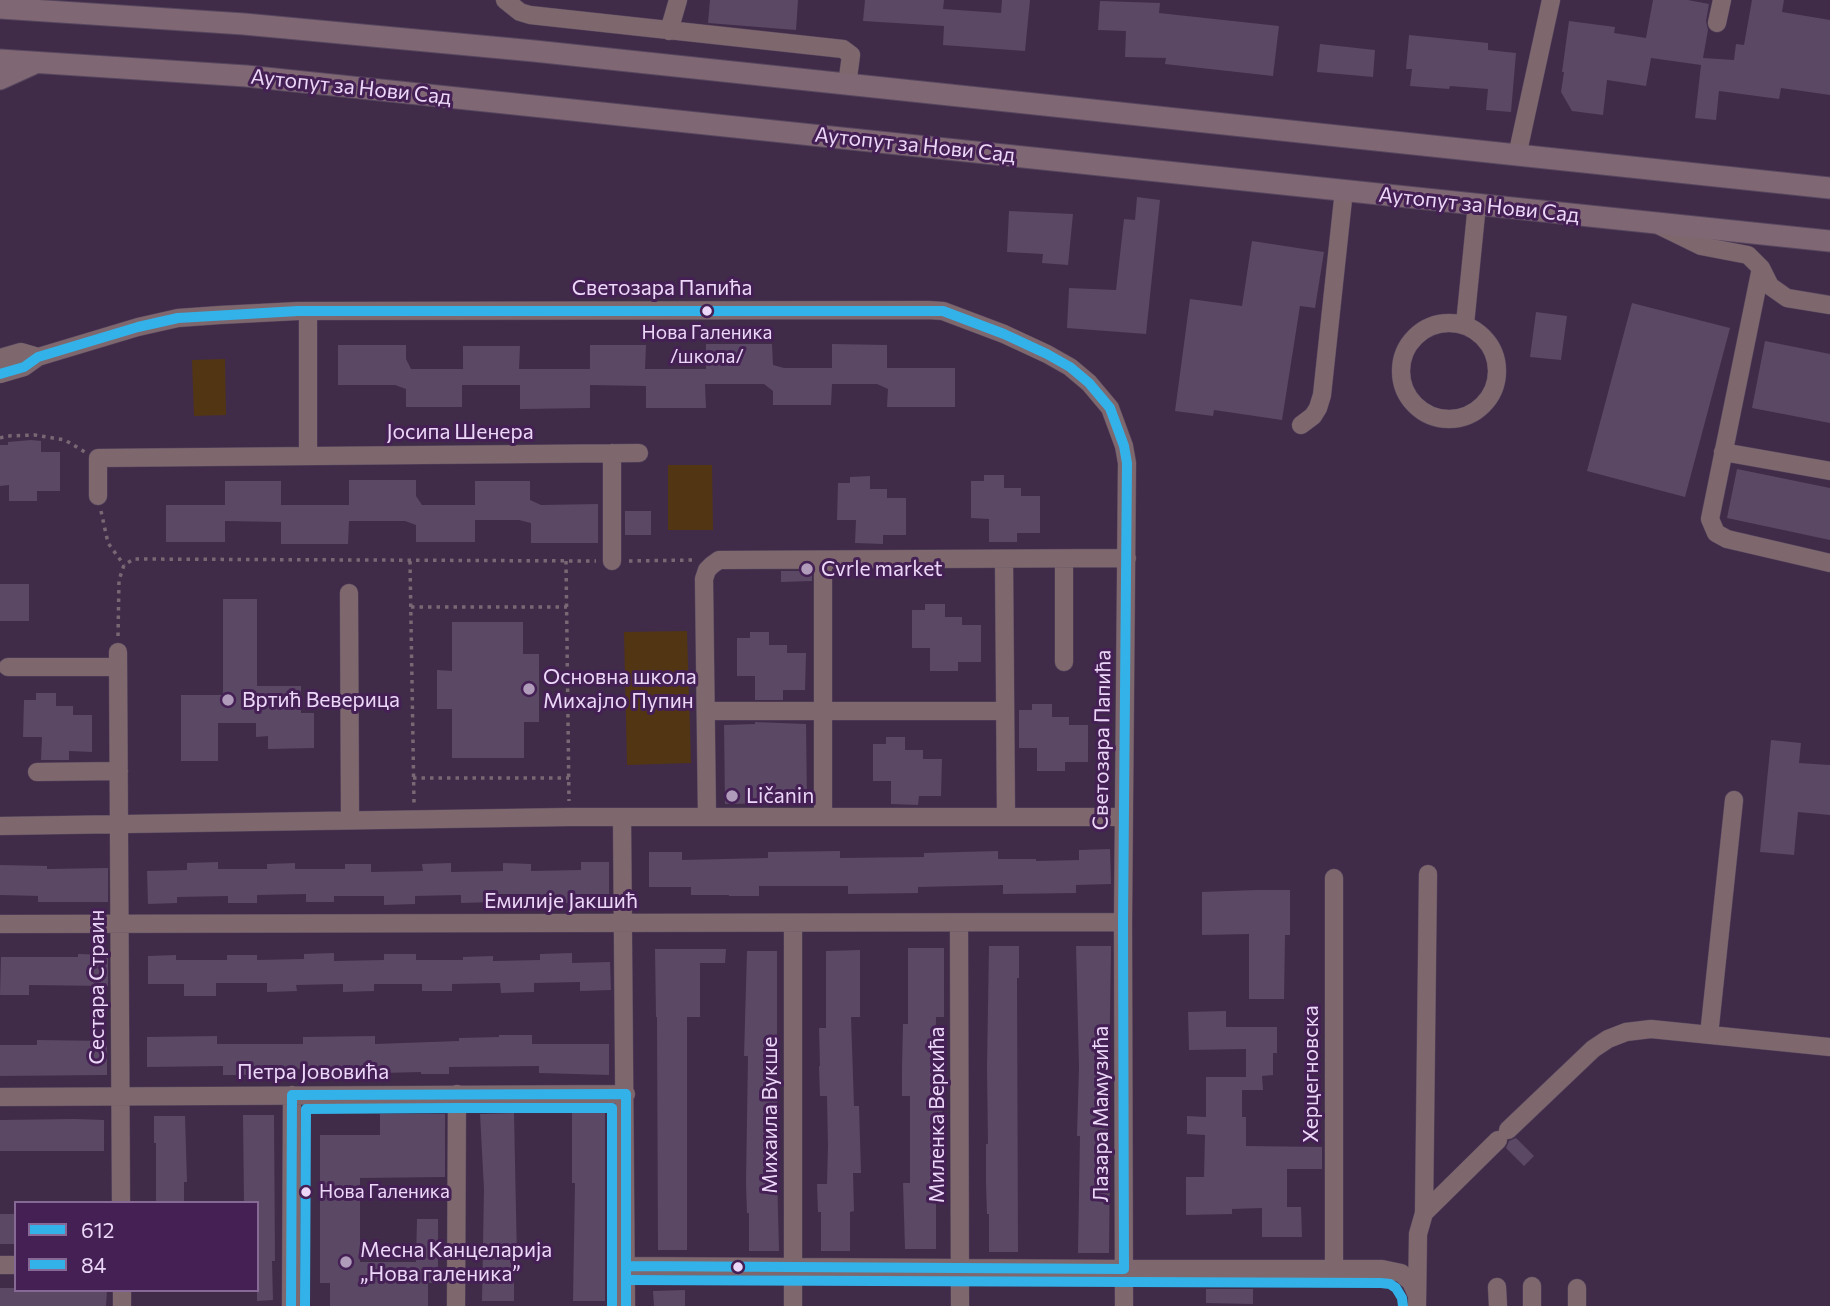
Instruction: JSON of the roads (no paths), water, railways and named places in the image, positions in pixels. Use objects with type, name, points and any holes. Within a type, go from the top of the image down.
[{"type":"main road","points":[[0,8],[188,20],[534,51],[1830,188]]},
{"type":"main road","name":"Аутопут за Нови Сад","points":[[0,60],[259,77],[1830,240]]},
{"type":"main road","points":[[0,79],[39,62]]},
{"type":"street","points":[[505,0],[520,12],[530,15],[843,49],[851,55],[847,85]]},
{"type":"street","points":[[669,31],[678,0]]},
{"type":"street","points":[[1517,156],[1551,0]]},
{"type":"street","points":[[1717,23],[1722,0]]},
{"type":"street","points":[[1301,425],[1313,416],[1322,395],[1344,190]]},
{"type":"street","points":[[1465,324],[1477,204]]},
{"type":"street","points":[[1654,223],[1701,246],[1748,255],[1761,268],[1770,286],[1787,298],[1830,305]]},
{"type":"street","points":[[1761,268],[1710,519],[1717,533],[1727,539],[1830,563]]},
{"type":"street","points":[[308,311],[308,456]]},
{"type":"street","name":"Светозара Папића","points":[[0,374],[23,367],[38,357],[167,320],[209,315],[308,311],[943,311],[1047,354],[1070,367],[1102,397],[1119,429],[1127,463],[1123,922]]},
{"type":"street","points":[[1443,323],[1465,324],[1483,336],[1495,354],[1498,376],[1491,396],[1476,412],[1456,420],[1434,418],[1415,407],[1403,388],[1400,367],[1407,346],[1422,330],[1443,323]]},
{"type":"street","name":"Светозара Папића","points":[[0,358],[21,352],[38,357]]},
{"type":"street","points":[[1723,452],[1830,471]]},
{"type":"street","points":[[612,453],[612,561]]},
{"type":"street","name":"Јосипа Шенера","points":[[97,496],[98,458],[639,453]]},
{"type":"street","points":[[707,817],[704,579],[709,568],[719,560],[1127,558]]},
{"type":"street","points":[[1004,559],[1006,816]]},
{"type":"street","points":[[1064,559],[1064,662]]},
{"type":"street","points":[[823,560],[823,816]]},
{"type":"street","points":[[349,593],[350,820]]},
{"type":"street","name":"Сестара Страин","points":[[8,667],[118,660],[121,1201]]},
{"type":"street","points":[[706,711],[1005,711]]},
{"type":"street","points":[[37,772],[119,771]]},
{"type":"street","points":[[1709,1035],[1734,800]]},
{"type":"street","points":[[0,826],[569,817],[1124,817]]},
{"type":"street","points":[[622,817],[626,1306]]},
{"type":"street","points":[[1417,1300],[1419,1234],[1424,1213],[1427,874]]},
{"type":"street","name":"Херцегновска","points":[[1334,878],[1334,1270]]},
{"type":"street","name":"Емилије Јакшић","points":[[0,924],[1123,922]]},
{"type":"street","name":"Лазара Мамузића","points":[[1123,922],[1124,1306]]},
{"type":"street","name":"Михаила Вукше","points":[[793,923],[793,1306]]},
{"type":"street","name":"Миленка Веркића","points":[[959,923],[960,1306]]},
{"type":"street","points":[[1424,1213],[1593,1049],[1608,1039],[1640,1029],[1830,1047]]},
{"type":"street","points":[[456,1306],[457,1094]]},
{"type":"street","name":"Петра Јововића","points":[[0,1097],[625,1094]]},
{"type":"street","points":[[291,1306],[292,1095]]},
{"type":"street","points":[[626,1266],[1382,1269],[1395,1271],[1406,1277],[1417,1300]]},
{"type":"street","points":[[1532,1286],[1532,1306]]},
{"type":"street","points":[[1497,1287],[1497,1306]]},
{"type":"place","name":"Нова Галеника /школа/","points":[[707,311]]},
{"type":"place","name":"Cvrle market","points":[[807,569]]},
{"type":"place","name":"Основна школа Михајло Пупин","points":[[529,689]]},
{"type":"place","name":"Вртић Веверица","points":[[228,700]]},
{"type":"place","name":"Ličanin","points":[[732,796]]},
{"type":"place","name":"Нова Галеника","points":[[306,1192]]},
{"type":"place","name":"Месна Канцеларија „Нова галеника”","points":[[346,1262]]}]
